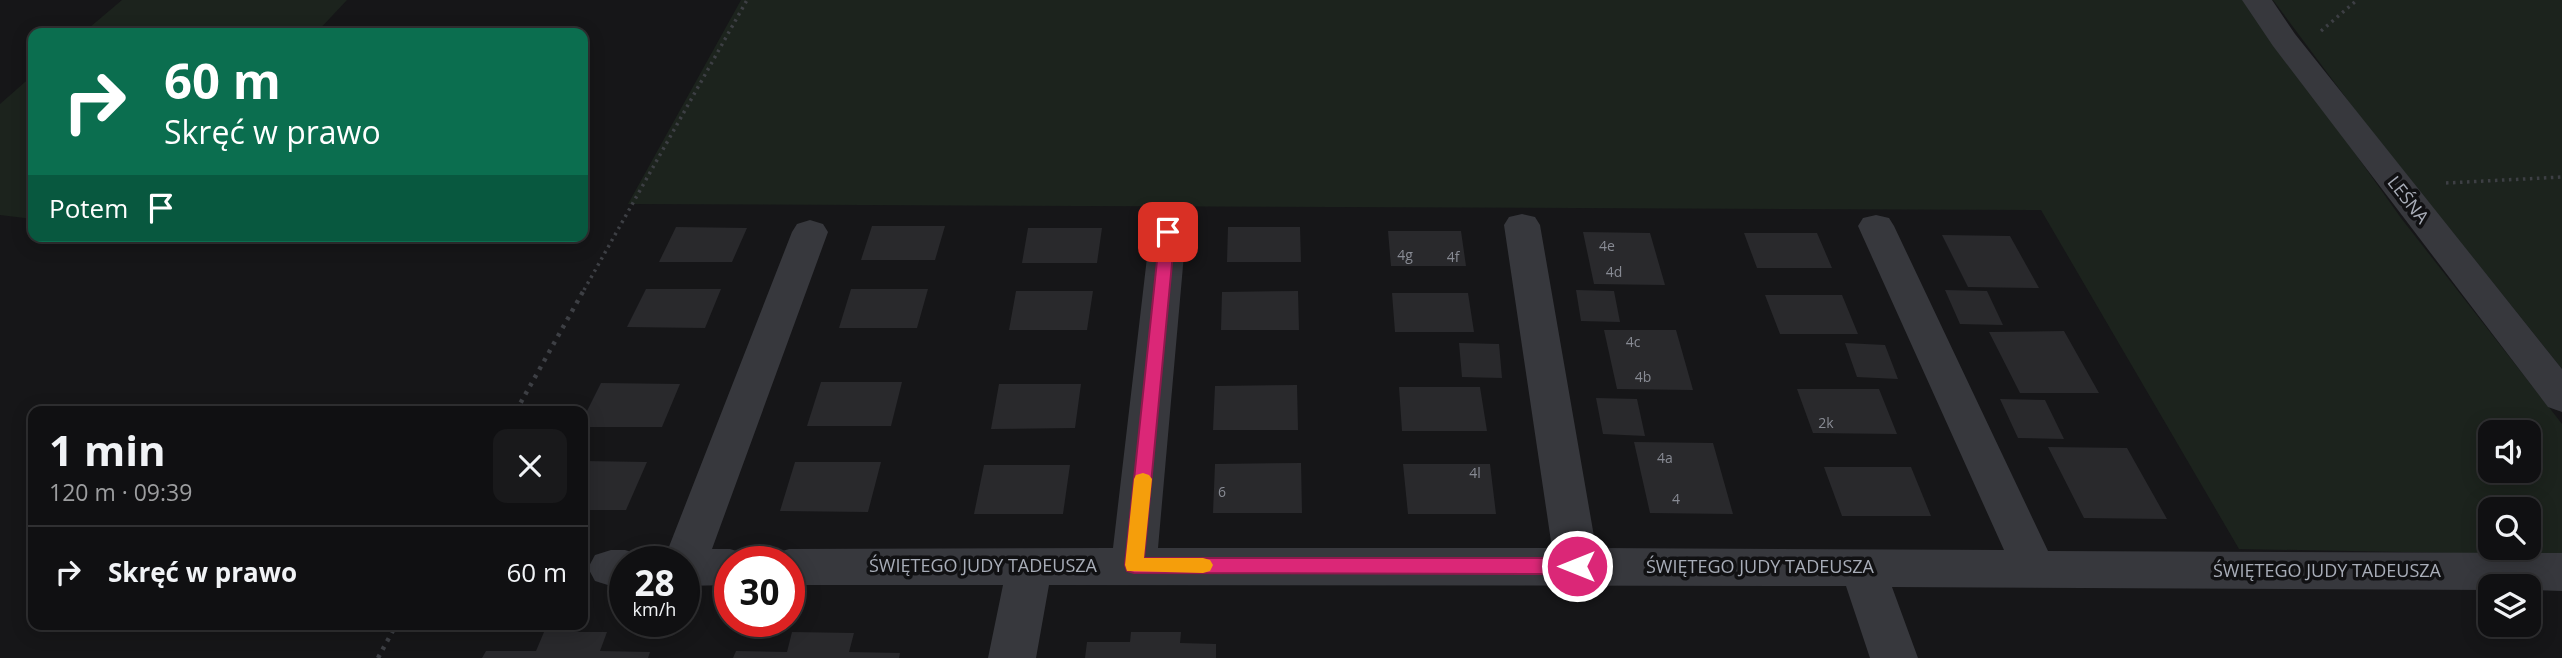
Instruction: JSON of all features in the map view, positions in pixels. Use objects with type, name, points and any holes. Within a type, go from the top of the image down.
[{"type":"street","name":"LEŚNA","points":[[2257,0],[2284,40],[2562,397]]},
{"type":"street","points":[[1522,225],[1577,566]]},
{"type":"street","points":[[1876,226],[2034,568]]},
{"type":"street","points":[[692,546],[810,232]]},
{"type":"street","points":[[1134,565],[1168,232]]},
{"type":"street","points":[[1012,658],[1030,566]]},
{"type":"street","name":"ŚWIĘTEGO JUDY TADEUSZA","points":[[805,567],[1577,566],[2562,572]]},
{"type":"street","points":[[1862,568],[1894,658]]},
{"type":"path","points":[[519,406],[747,0]]},
{"type":"path","points":[[2284,40],[2319,33],[2357,0]]},
{"type":"path","points":[[2396,185],[2562,177]]},
{"type":"path","points":[[378,658],[393,630]]},
{"type":"shaded area","points":[[122,0],[347,0],[321,28],[89,28]]},
{"type":"shaded area","points":[[741,0],[2246,0],[2401,218],[2562,424],[2562,555],[2541,555],[2541,497],[2478,497],[2478,553],[2239,549],[2041,210],[628,204]]},
{"type":"shaded area","points":[[2273,0],[2562,0],[2562,369],[2358,114]]},
{"type":"shaded area","points":[[28,79],[28,218],[0,215],[0,104]]},
{"type":"building","points":[[872,226],[945,226],[935,260],[861,260]]},
{"type":"building","points":[[676,227],[747,228],[732,262],[659,262]]},
{"type":"building","points":[[1228,227],[1300,227],[1301,262],[1227,262]]},
{"type":"building","points":[[1028,228],[1102,228],[1097,263],[1022,263]]},
{"type":"building","points":[[1388,231],[1461,231],[1466,266],[1391,266]]},
{"type":"building","points":[[1583,232],[1650,233],[1665,285],[1594,284]]},
{"type":"building","points":[[1744,233],[1817,233],[1832,268],[1757,268]]},
{"type":"building","points":[[1942,235],[2010,236],[2039,288],[1968,287]]},
{"type":"building","points":[[646,289],[721,289],[705,328],[627,327]]},
{"type":"building","points":[[851,289],[928,289],[917,328],[839,328]]},
{"type":"building","points":[[1576,290],[1614,291],[1620,322],[1581,321]]},
{"type":"building","points":[[1945,290],[1987,291],[2003,325],[1960,324]]},
{"type":"building","points":[[1016,291],[1093,291],[1087,330],[1009,330]]},
{"type":"building","points":[[1298,291],[1299,330],[1221,330],[1222,292]]},
{"type":"building","points":[[1392,293],[1468,293],[1474,332],[1395,332]]},
{"type":"building","points":[[1765,295],[1842,295],[1858,334],[1780,334]]},
{"type":"building","points":[[1604,330],[1676,330],[1693,390],[1617,389]]},
{"type":"building","points":[[2064,331],[2099,393],[2020,393],[1989,332]]},
{"type":"building","points":[[1459,343],[1499,344],[1502,378],[1462,377]]},
{"type":"building","points":[[1845,343],[1885,345],[1898,379],[1857,377]]},
{"type":"building","points":[[821,382],[902,382],[891,426],[807,426]]},
{"type":"building","points":[[601,383],[680,384],[662,427],[588,427],[588,409]]},
{"type":"building","points":[[999,384],[1081,384],[1075,428],[991,429]]},
{"type":"building","points":[[1297,385],[1298,430],[1213,430],[1215,386]]},
{"type":"building","points":[[1399,387],[1480,387],[1487,431],[1402,431]]},
{"type":"building","points":[[1797,389],[1879,389],[1897,434],[1813,433]]},
{"type":"building","points":[[1596,398],[1637,399],[1645,436],[1603,434]]},
{"type":"building","points":[[2000,399],[2045,400],[2064,439],[2018,438]]},
{"type":"building","points":[[1634,442],[1713,443],[1733,514],[1650,513]]},
{"type":"building","points":[[2048,447],[2127,448],[2167,519],[2084,518]]},
{"type":"building","points":[[588,461],[647,462],[626,510],[588,510]]},
{"type":"building","points":[[795,462],[881,462],[868,512],[780,511]]},
{"type":"building","points":[[1301,463],[1302,513],[1213,513],[1215,464]]},
{"type":"building","points":[[1403,464],[1490,464],[1496,514],[1408,514]]},
{"type":"building","points":[[984,465],[1070,465],[1063,514],[974,514]]},
{"type":"building","points":[[1824,467],[1911,467],[1931,516],[1842,516]]},
{"type":"building","points":[[544,632],[607,632],[600,651],[650,652],[648,658],[482,658],[486,651],[536,651]]},
{"type":"building","points":[[805,632],[854,633],[849,652],[900,653],[899,658],[733,658],[736,651],[787,652],[791,637],[805,637]]},
{"type":"building","points":[[1131,632],[1181,632],[1180,643],[1216,644],[1216,658],[1085,658],[1087,642],[1130,642]]},
{"type":"slow traffic","points":[[1143,479],[1134,565],[1203,565]]},
{"type":"route","points":[[1168,232],[1134,565],[1577,566]]}]
